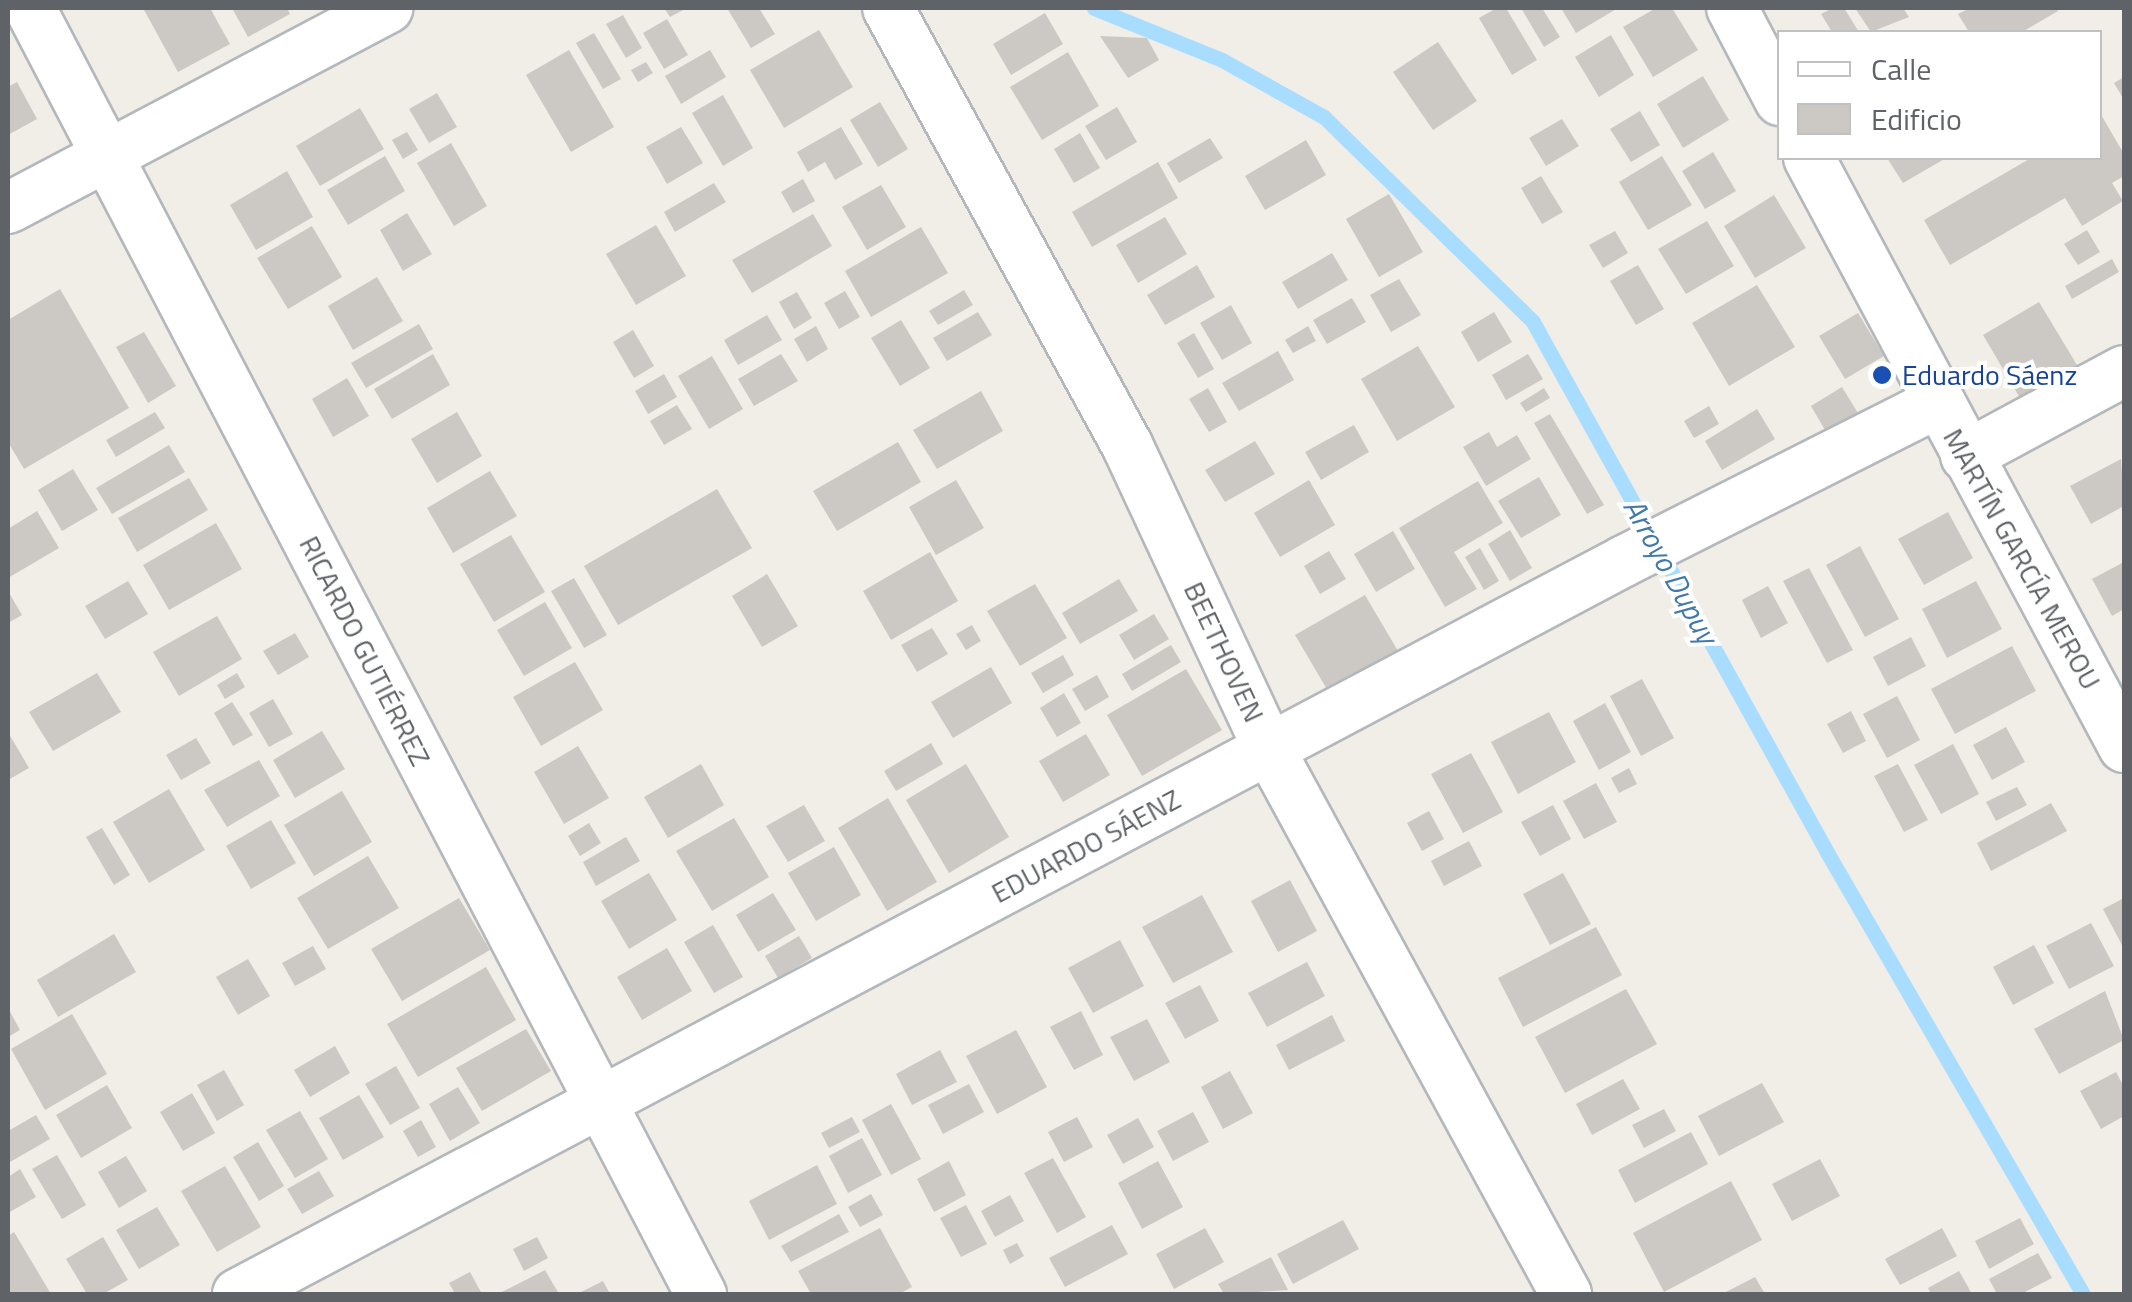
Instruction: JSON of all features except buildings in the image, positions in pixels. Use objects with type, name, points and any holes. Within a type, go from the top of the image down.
[{"type":"street","name":"RICARDO GUTIÉRREZ","points":[[30,8],[702,1294]]},
{"type":"street","points":[[8,208],[388,8]]},
{"type":"street","name":"BEETHOVEN","points":[[888,8],[1128,447],[1269,749],[1566,1294]]},
{"type":"street","points":[[1732,8],[1777,94]]},
{"type":"street","name":"MARTÍN GARCÍA MEROU","points":[[1810,160],[2124,747]]},
{"type":"street","points":[[1966,456],[2124,371]]},
{"type":"street","name":"EDUARDO SÁENZ","points":[[238,1294],[1624,561],[1937,402]]},
{"type":"waterway","name":"Arroyo Dupuy","points":[[1094,8],[1222,60],[1324,117],[1533,322],[1828,854],[2083,1294]]},
{"type":"place","name":"Eduardo Sáenz","points":[[1882,375]]}]
